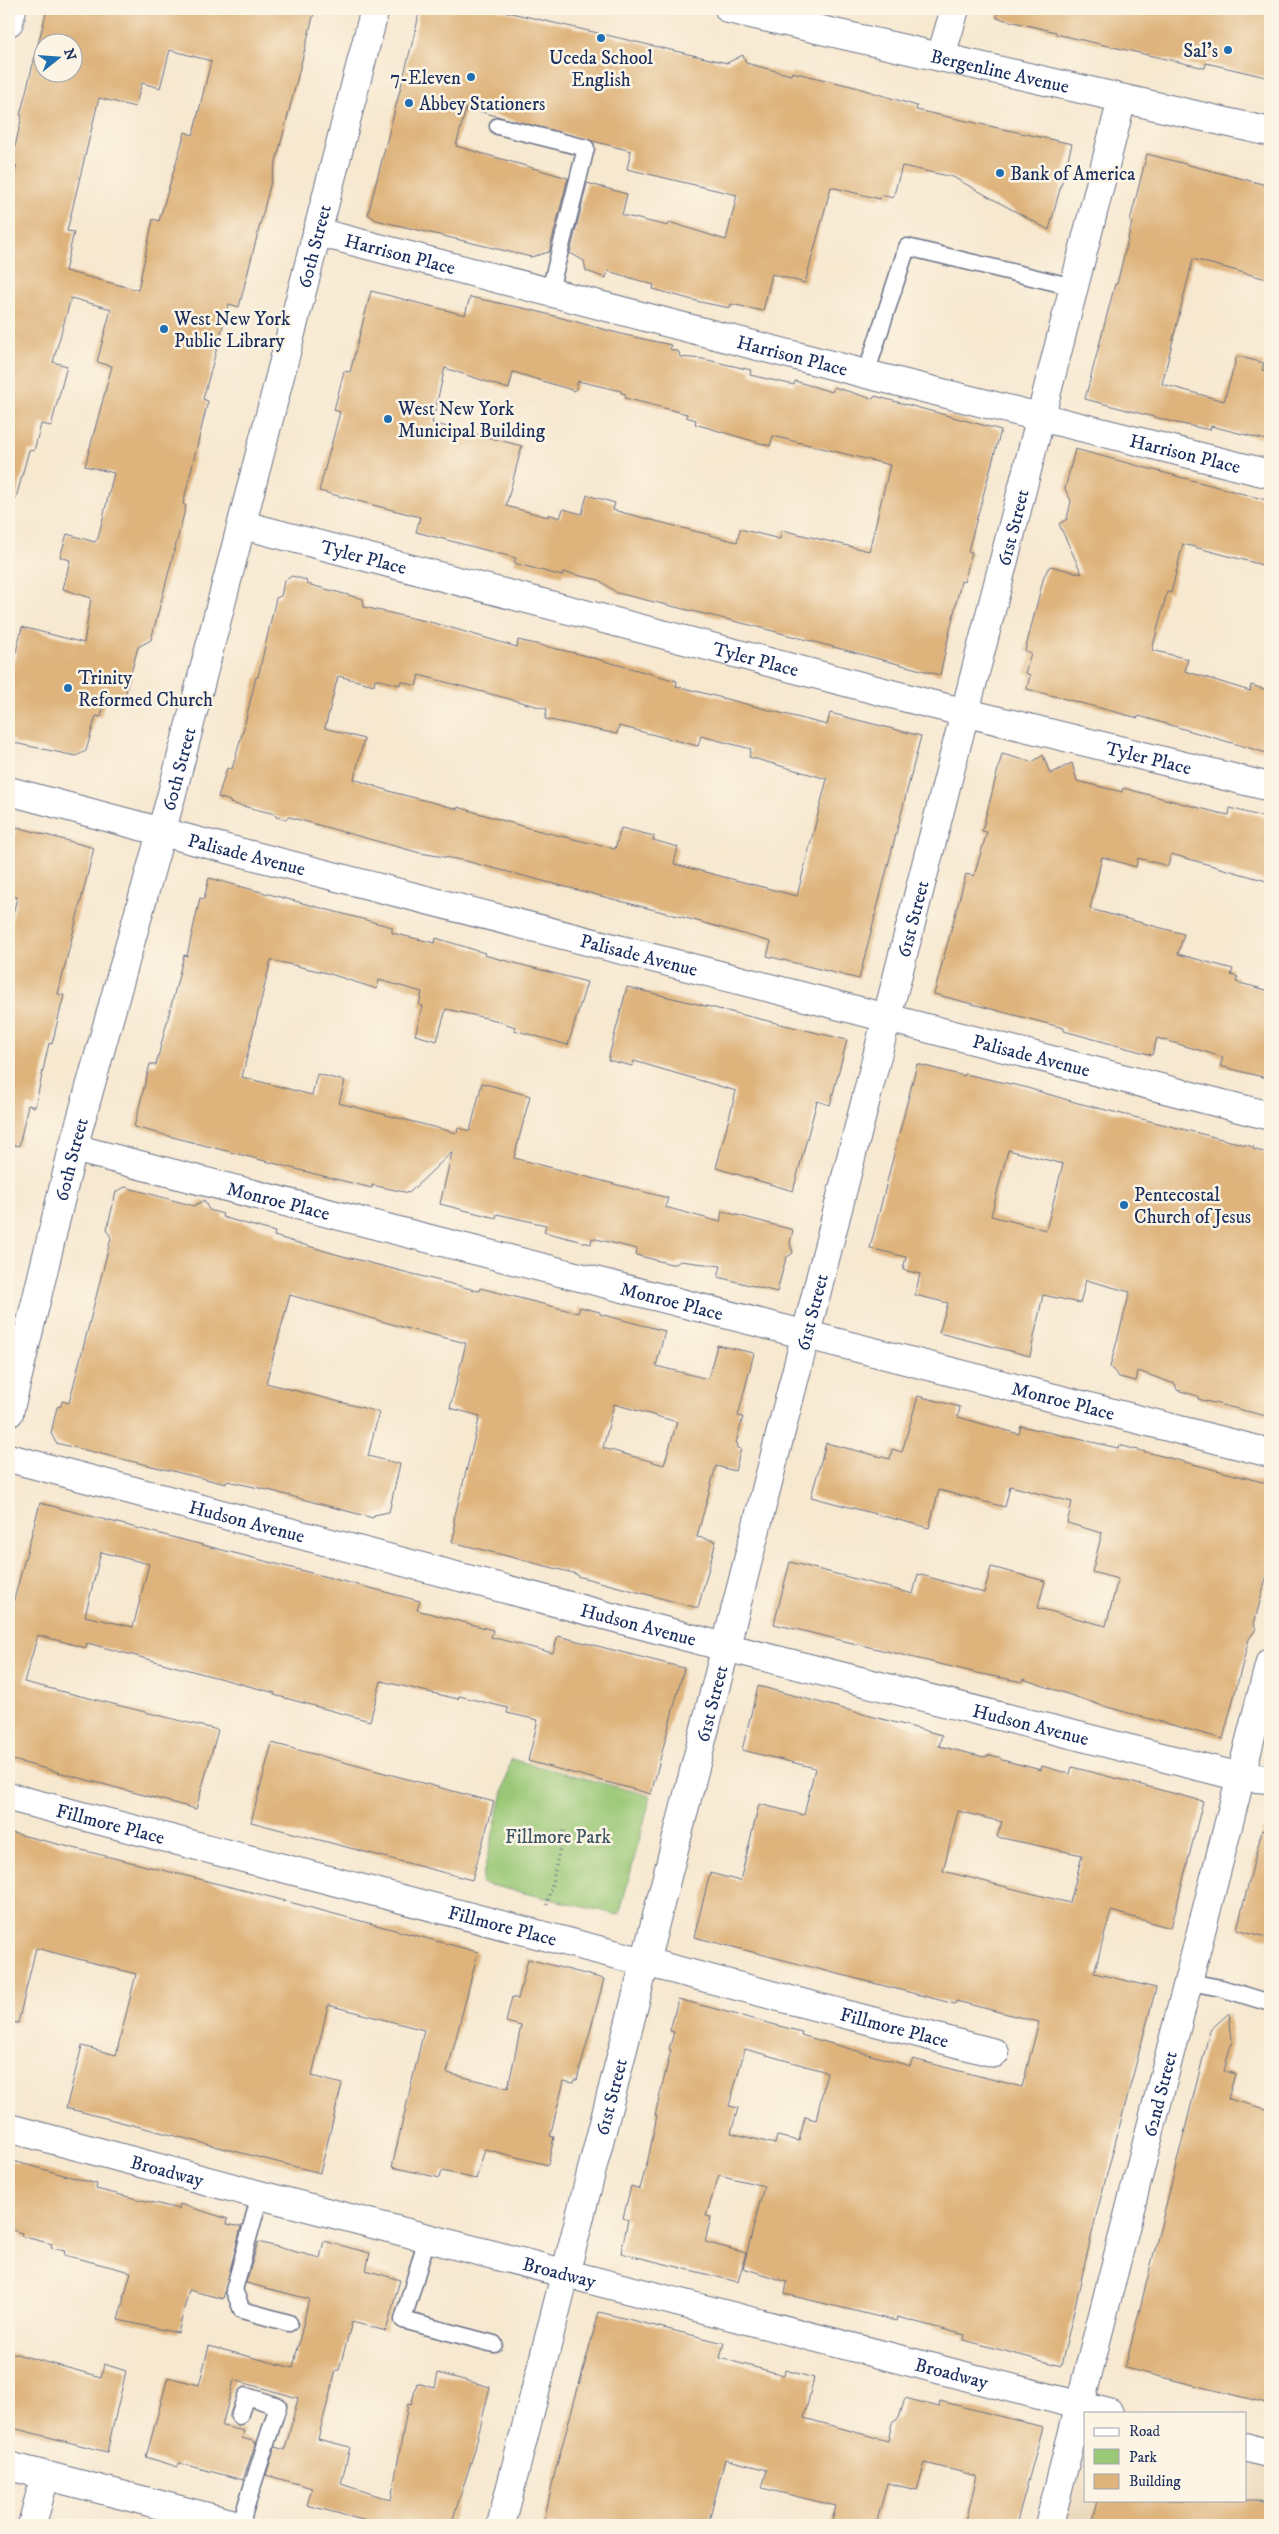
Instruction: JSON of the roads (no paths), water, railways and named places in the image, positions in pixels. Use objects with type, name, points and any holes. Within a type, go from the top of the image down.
[{"type":"street","points":[[9,22],[12,9]]},
{"type":"street","name":"60th Street","points":[[9,1413],[73,1148],[243,525],[374,9]]},
{"type":"street","name":"Bergenline Avenue","points":[[729,9],[1270,132]]},
{"type":"street","points":[[941,56],[955,9]]},
{"type":"street","name":"61st Street","points":[[501,2525],[1122,99]]},
{"type":"street","name":"Harrison Place","points":[[317,232],[550,290],[866,374],[1270,474]]},
{"type":"street","name":"Tyler Place","points":[[243,525],[965,712],[1270,788]]},
{"type":"street","name":"Palisade Avenue","points":[[9,791],[886,1019],[1270,1116]]},
{"type":"street","name":"Monroe Place","points":[[73,1148],[1270,1453]]},
{"type":"street","name":"Hudson Avenue","points":[[9,1458],[725,1647],[1242,1777],[1270,1779]]},
{"type":"street","name":"62nd Street","points":[[1049,2525],[1270,1662]]},
{"type":"street","name":"Fillmore Place","points":[[9,1797],[995,2053]]},
{"type":"street","name":"Broadway","points":[[9,2128],[260,2195],[1106,2412]]},
{"type":"street","points":[[1246,2448],[1270,2454]]},
{"type":"street","points":[[9,2466],[239,2525]]},
{"type":"street","points":[[32,2525],[45,2476]]},
{"type":"lane","points":[[498,126],[586,148],[550,290]]},
{"type":"lane","points":[[866,374],[907,247],[1074,287]]},
{"type":"lane","points":[[1189,1982],[1221,1988],[1270,2003]]},
{"type":"lane","points":[[260,2195],[234,2290],[242,2310],[289,2323]]},
{"type":"lane","points":[[427,2238],[403,2320],[494,2344]]},
{"type":"lane","points":[[239,2416],[246,2396],[278,2406],[239,2525]]},
{"type":"place","name":"Uceda School English","points":[[601,38]]},
{"type":"place","name":"Sal's","points":[[1228,50]]},
{"type":"place","name":"7-Eleven","points":[[471,77]]},
{"type":"place","name":"Abbey Stationers","points":[[409,103]]},
{"type":"place","name":"Bank of America","points":[[1000,173]]},
{"type":"place","name":"West New York Public Library","points":[[164,329]]},
{"type":"place","name":"West New York Municipal Building","points":[[388,419]]},
{"type":"place","name":"Trinity Reformed Church","points":[[68,688]]},
{"type":"place","name":"Pentecostal Church of Jesus","points":[[1124,1205]]},
{"type":"park label","name":"Fillmore Park","points":[[558,1836]]}]
